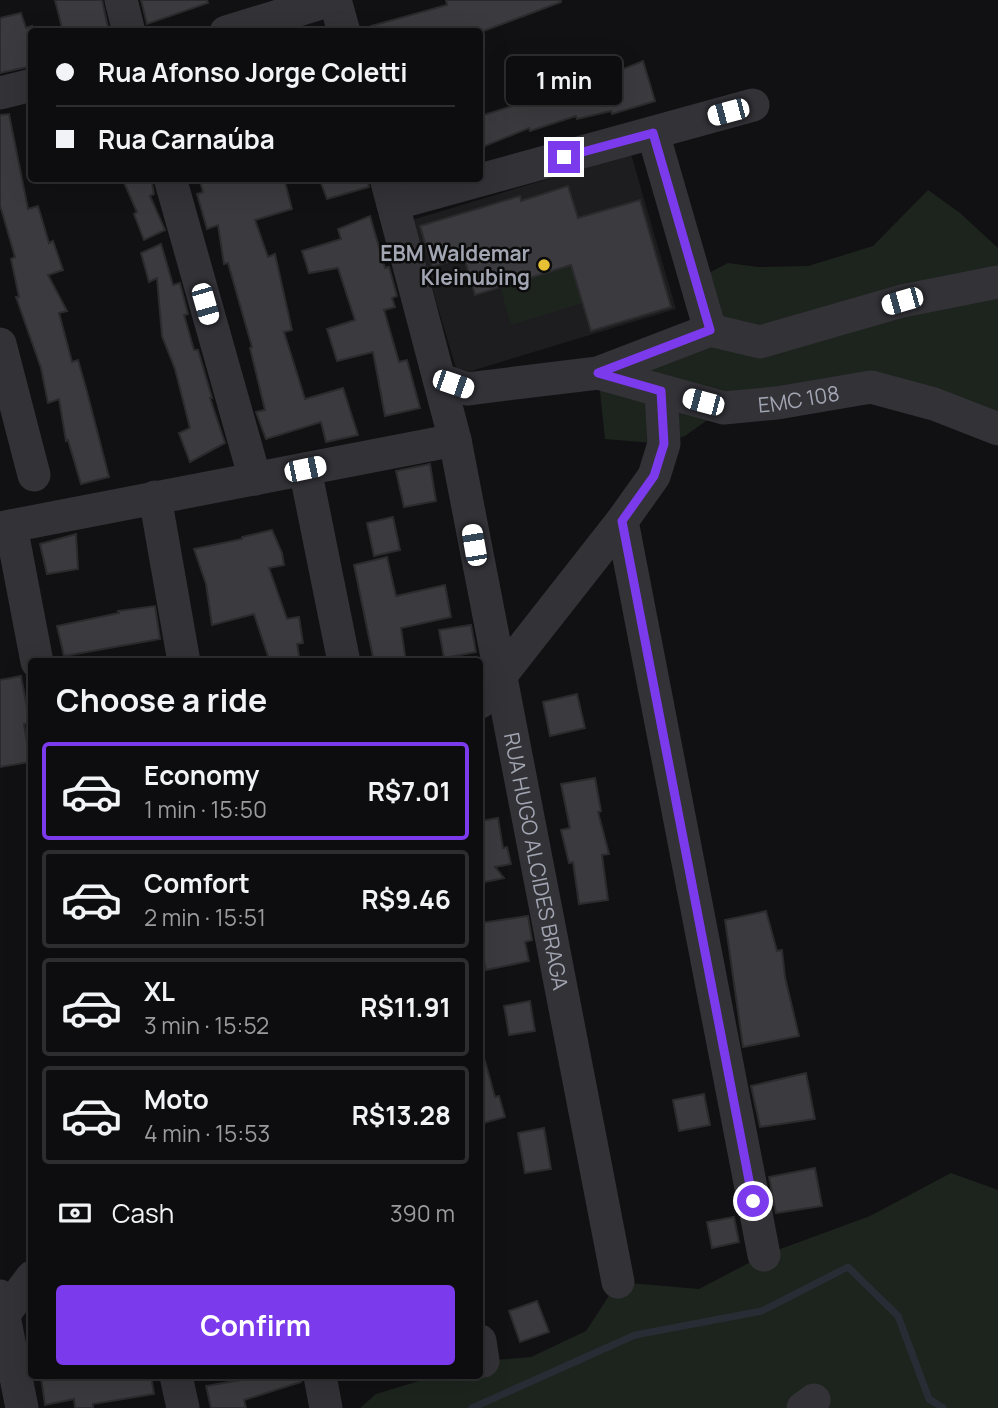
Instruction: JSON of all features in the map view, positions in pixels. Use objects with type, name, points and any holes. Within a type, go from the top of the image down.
[{"type":"street","points":[[121,0],[128,28]]},
{"type":"street","points":[[239,28],[333,0],[343,28]]},
{"type":"street","points":[[0,93],[28,86]]},
{"type":"street","points":[[483,170],[653,133],[753,105]]},
{"type":"street","points":[[653,133],[710,330]]},
{"type":"street","points":[[171,182],[255,479]]},
{"type":"street","points":[[389,191],[430,182]]},
{"type":"street","name":"RUA HUGO ALCIDES BRAGA","points":[[389,191],[454,439],[489,690],[618,1282]]},
{"type":"street","points":[[439,379],[467,389],[598,373],[710,330],[761,342],[902,301],[998,282]]},
{"type":"street","points":[[0,344],[34,475]]},
{"type":"street","name":"EMC 108","points":[[598,373],[724,408],[777,403],[871,387],[934,404],[998,429]]},
{"type":"street","points":[[489,690],[622,521],[654,476],[664,444],[661,391]]},
{"type":"street","points":[[36,658],[5,527],[454,439]]},
{"type":"street","points":[[305,469],[343,658]]},
{"type":"street","points":[[155,497],[183,658]]},
{"type":"street","points":[[622,521],[764,1255]]},
{"type":"street","points":[[22,1408],[2,1305],[28,1282]]},
{"type":"street","points":[[177,1379],[183,1408]]},
{"type":"street","points":[[321,1379],[326,1408]]},
{"type":"shaded area","name":"EBM Waldemar Kleinubing","points":[[631,154],[676,309],[458,375],[412,220]]},
{"type":"shaded area","points":[[928,190],[960,213],[998,248],[998,429],[871,387],[724,408],[685,436],[664,444],[605,439],[598,373],[710,330],[695,280],[728,263],[758,267],[808,266],[873,246]]},
{"type":"shaded area","points":[[571,265],[583,303],[511,325],[500,287]]},
{"type":"shaded area","points":[[951,1173],[998,1190],[998,1408],[360,1408],[376,1394],[425,1379],[483,1379],[483,1361],[531,1357],[586,1331],[618,1282],[699,1289],[764,1255],[870,1216]]},
{"type":"building","points":[[55,0],[102,0],[108,28],[62,28]]},
{"type":"building","points":[[141,0],[207,0],[208,3],[147,24]]},
{"type":"building","points":[[446,0],[561,0],[483,31],[483,28],[371,28],[447,5]]},
{"type":"building","points":[[21,13],[26,28],[32,26],[28,28],[28,67],[0,73],[0,18]]},
{"type":"building","points":[[643,61],[655,101],[612,114],[611,111],[577,119],[576,116],[530,131],[529,128],[483,147],[483,115],[522,103],[521,99],[540,90],[542,96],[604,82],[603,77]]},
{"type":"building","points":[[9,114],[28,209],[38,206],[49,243],[53,241],[63,270],[48,275],[67,311],[59,313],[72,362],[78,360],[109,477],[81,484],[68,440],[66,441],[59,399],[48,403],[41,368],[16,297],[19,297],[11,259],[15,257],[0,205],[0,115]]},
{"type":"building","points":[[124,182],[152,182],[154,194],[150,196],[165,230],[144,240],[134,214],[137,212]]},
{"type":"building","points":[[200,182],[285,182],[292,209],[255,220],[268,257],[275,254],[292,330],[284,332],[305,399],[343,388],[358,435],[326,442],[321,422],[266,439],[256,412],[265,410],[250,348],[252,347],[228,263],[224,264],[218,225],[207,229],[197,194],[203,192]]},
{"type":"building","points":[[321,182],[368,182],[369,187],[327,199]]},
{"type":"building","points":[[568,186],[578,218],[640,200],[671,307],[591,331],[571,265],[475,295],[464,257],[432,267],[420,226],[520,196],[521,201]]},
{"type":"building","points":[[370,216],[385,268],[389,267],[397,296],[392,298],[395,307],[384,310],[399,362],[407,360],[420,408],[385,416],[373,352],[337,361],[327,329],[355,320],[338,268],[309,273],[302,251],[341,239],[338,229]]},
{"type":"building","points":[[161,244],[173,285],[180,283],[188,314],[184,315],[194,350],[198,350],[225,443],[190,462],[179,433],[190,428],[175,369],[162,336],[157,278],[149,282],[141,253]]},
{"type":"building","points":[[430,464],[436,501],[404,507],[396,471]]},
{"type":"building","points":[[393,517],[400,550],[374,556],[367,523]]},
{"type":"building","points":[[272,530],[284,565],[269,568],[287,619],[299,617],[303,643],[297,644],[299,658],[269,658],[254,614],[212,625],[206,584],[194,549]]},
{"type":"building","points":[[76,534],[78,569],[47,574],[40,544]]},
{"type":"building","points":[[387,557],[396,596],[445,585],[451,617],[401,628],[405,658],[373,658],[354,565]]},
{"type":"building","points":[[155,606],[160,639],[64,656],[57,626],[119,613],[118,611]]},
{"type":"building","points":[[471,625],[476,652],[444,658],[439,630]]},
{"type":"building","points":[[21,676],[28,713],[28,723],[24,724],[28,762],[0,767],[0,680]]},
{"type":"building","points":[[577,694],[585,728],[550,736],[543,702]]},
{"type":"building","points":[[595,778],[601,811],[598,812],[609,854],[602,855],[608,900],[579,904],[573,862],[569,863],[561,830],[570,828],[561,784]]},
{"type":"building","points":[[498,818],[503,848],[507,847],[511,864],[495,867],[504,878],[483,882],[483,820]]},
{"type":"building","points":[[766,911],[777,951],[782,950],[785,977],[799,1036],[743,1047],[725,920]]},
{"type":"building","points":[[528,916],[532,940],[525,942],[529,961],[486,970],[483,956],[483,923]]},
{"type":"building","points":[[530,1001],[535,1031],[509,1035],[504,1006]]},
{"type":"building","points":[[483,1061],[495,1097],[499,1096],[505,1117],[483,1123]]},
{"type":"building","points":[[806,1073],[815,1119],[760,1127],[751,1086]]},
{"type":"building","points":[[704,1094],[710,1125],[679,1131],[673,1100]]},
{"type":"building","points":[[544,1128],[551,1169],[525,1173],[518,1133]]},
{"type":"building","points":[[815,1168],[822,1206],[776,1213],[769,1177]]},
{"type":"building","points":[[734,1217],[739,1242],[712,1248],[707,1222]]},
{"type":"building","points":[[537,1301],[549,1332],[520,1342],[509,1311]]},
{"type":"building","points":[[41,1379],[152,1379],[154,1394],[93,1404],[93,1408],[75,1408],[74,1399],[45,1405]]},
{"type":"building","points":[[247,1379],[301,1379],[301,1382],[244,1400],[246,1408],[211,1408],[206,1386]]},
{"type":"waterway","points":[[472,1408],[635,1335],[762,1311],[848,1267],[898,1316],[929,1399],[943,1408]]},
{"type":"place","name":"EBM Waldemar Kleinubing","points":[[544,265]]},
{"type":"route","points":[[564,157],[653,133],[710,330],[598,373],[661,391],[664,444],[654,476],[622,521],[753,1201]]}]
